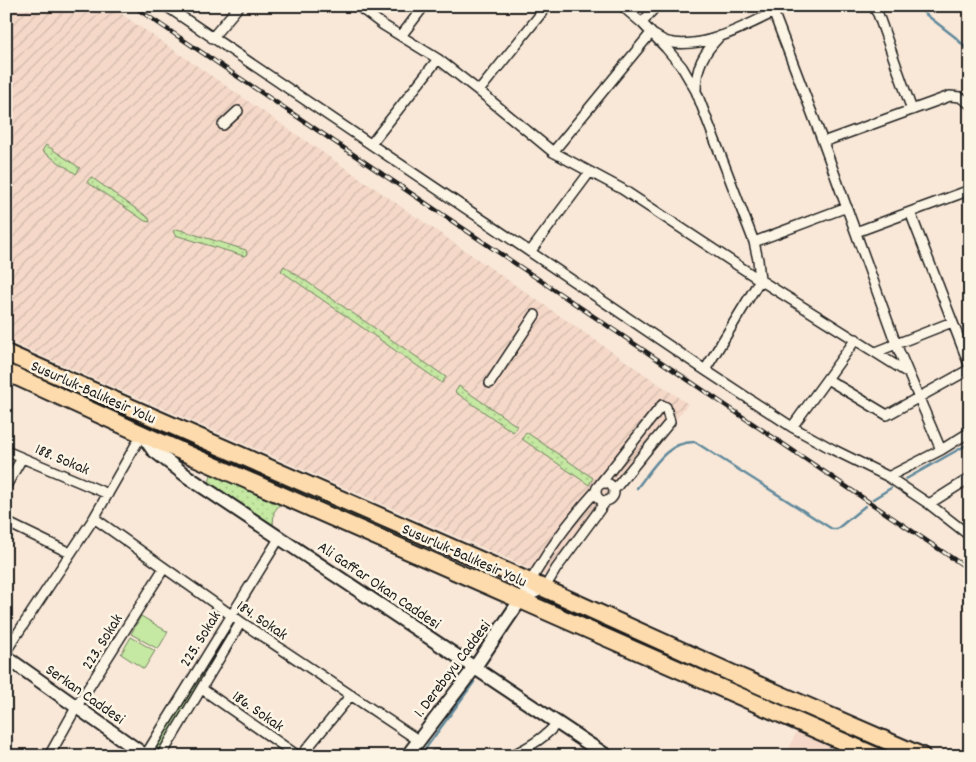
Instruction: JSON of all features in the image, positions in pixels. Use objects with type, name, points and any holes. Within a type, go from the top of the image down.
[{"type":"highway","name":"Susurluk-Balıkesir Yolu","points":[[6,353],[922,756]]},
{"type":"highway","name":"Susurluk-Balıkesir Yolu","points":[[6,372],[142,434],[521,600],[850,751],[876,756]]},
{"type":"main road","name":"Ali Gaffar Okan Caddesi","points":[[142,434],[153,450],[170,464],[557,722],[601,754]]},
{"type":"main road","name":"1. Dereboyu Caddesi","points":[[407,756],[475,667],[521,600]]},
{"type":"main road","name":"Serkan Caddesi","points":[[6,657],[145,756]]},
{"type":"street","points":[[166,6],[705,370],[792,427],[888,477],[929,504],[970,536]]},
{"type":"street","points":[[212,38],[239,6]]},
{"type":"street","points":[[358,6],[383,25],[438,59],[552,152],[622,189],[760,280],[908,373]]},
{"type":"street","points":[[401,36],[424,6]]},
{"type":"street","points":[[479,91],[547,6]]},
{"type":"street","points":[[622,6],[642,23],[682,67],[696,91],[754,242],[760,280],[705,370]]},
{"type":"street","points":[[642,23],[656,6]]},
{"type":"street","points":[[651,33],[666,41],[681,44],[720,36],[772,9],[787,6]]},
{"type":"street","points":[[873,6],[878,14],[912,110]]},
{"type":"street","points":[[772,9],[823,142],[896,344],[941,450]]},
{"type":"street","points":[[552,152],[651,33]]},
{"type":"street","points":[[696,91],[696,74],[701,60],[708,48],[720,36]]},
{"type":"street","points":[[371,144],[438,59]]},
{"type":"street","points":[[823,142],[950,96],[960,97],[970,104]]},
{"type":"street","points":[[223,125],[238,111]]},
{"type":"street","points":[[530,252],[589,173]]},
{"type":"street","points":[[856,232],[970,190]]},
{"type":"street","points":[[754,242],[847,207]]},
{"type":"street","points":[[827,379],[887,415],[970,368],[910,212]]},
{"type":"street","points":[[490,383],[535,315]]},
{"type":"street","points":[[876,352],[952,322]]},
{"type":"street","points":[[792,427],[856,339]]},
{"type":"street","points":[[521,600],[537,586],[556,541],[662,405],[666,407],[670,422],[614,490],[611,498],[606,501],[556,569],[537,586],[521,600]]},
{"type":"street","points":[[888,477],[941,450],[970,432]]},
{"type":"street","points":[[6,652],[94,518],[142,434]]},
{"type":"street","name":"188. Sokak","points":[[6,452],[108,494]]},
{"type":"street","points":[[6,486],[22,458]]},
{"type":"street","points":[[929,504],[970,478]]},
{"type":"street","points":[[598,488],[609,483],[614,490]]},
{"type":"street","points":[[598,488],[598,497],[606,501]]},
{"type":"street","name":"184. Sokak","points":[[94,518],[241,622],[418,740]]},
{"type":"street","points":[[6,522],[70,553]]},
{"type":"street","name":"225. Sokak","points":[[145,756],[280,537]]},
{"type":"street","name":"223. Sokak","points":[[49,756],[77,706],[164,568]]},
{"type":"street","name":"225. Sokak","points":[[162,756],[241,622]]},
{"type":"street","name":"186. Sokak","points":[[202,689],[300,756]]},
{"type":"street","points":[[300,756],[351,695]]},
{"type":"street","points":[[510,756],[528,748],[550,732],[557,722]]},
{"type":"street","points":[[435,755],[459,756]]},
{"type":"shaded area","points":[[6,6],[110,6],[688,404],[552,578],[6,340]]},
{"type":"shaded area","points":[[797,730],[833,746],[840,756],[786,756]]},
{"type":"green space","points":[[46,145],[80,168],[76,174],[42,151]]},
{"type":"green space","points":[[91,177],[149,218],[150,222],[145,221],[87,182]]},
{"type":"green space","points":[[177,229],[246,250],[247,254],[244,256],[175,235],[173,231]]},
{"type":"green space","points":[[284,266],[446,377],[442,383],[281,271]]},
{"type":"green space","points":[[6,360],[515,584],[317,501],[6,364]]},
{"type":"green space","points":[[459,386],[517,426],[513,432],[455,392]]},
{"type":"green space","points":[[526,432],[593,478],[589,485],[522,439]]},
{"type":"green space","points":[[214,473],[280,504],[274,512],[273,526],[209,484],[211,474]]},
{"type":"green space","points":[[548,598],[906,756],[896,756],[549,603]]},
{"type":"green space","points":[[141,616],[168,632],[158,649],[131,634]]},
{"type":"green space","points":[[233,624],[234,626],[157,750],[158,743]]},
{"type":"green space","points":[[131,637],[155,651],[144,669],[121,654]]},
{"type":"waterway","points":[[915,6],[955,37],[970,52]]},
{"type":"waterway","points":[[637,488],[655,464],[669,451],[676,446],[695,442],[832,529],[837,529],[865,506]]},
{"type":"waterway","points":[[906,479],[970,443]]},
{"type":"waterway","points":[[873,499],[891,488]]},
{"type":"waterway","points":[[420,756],[474,682]]},
{"type":"railway","points":[[133,6],[970,570]]}]
